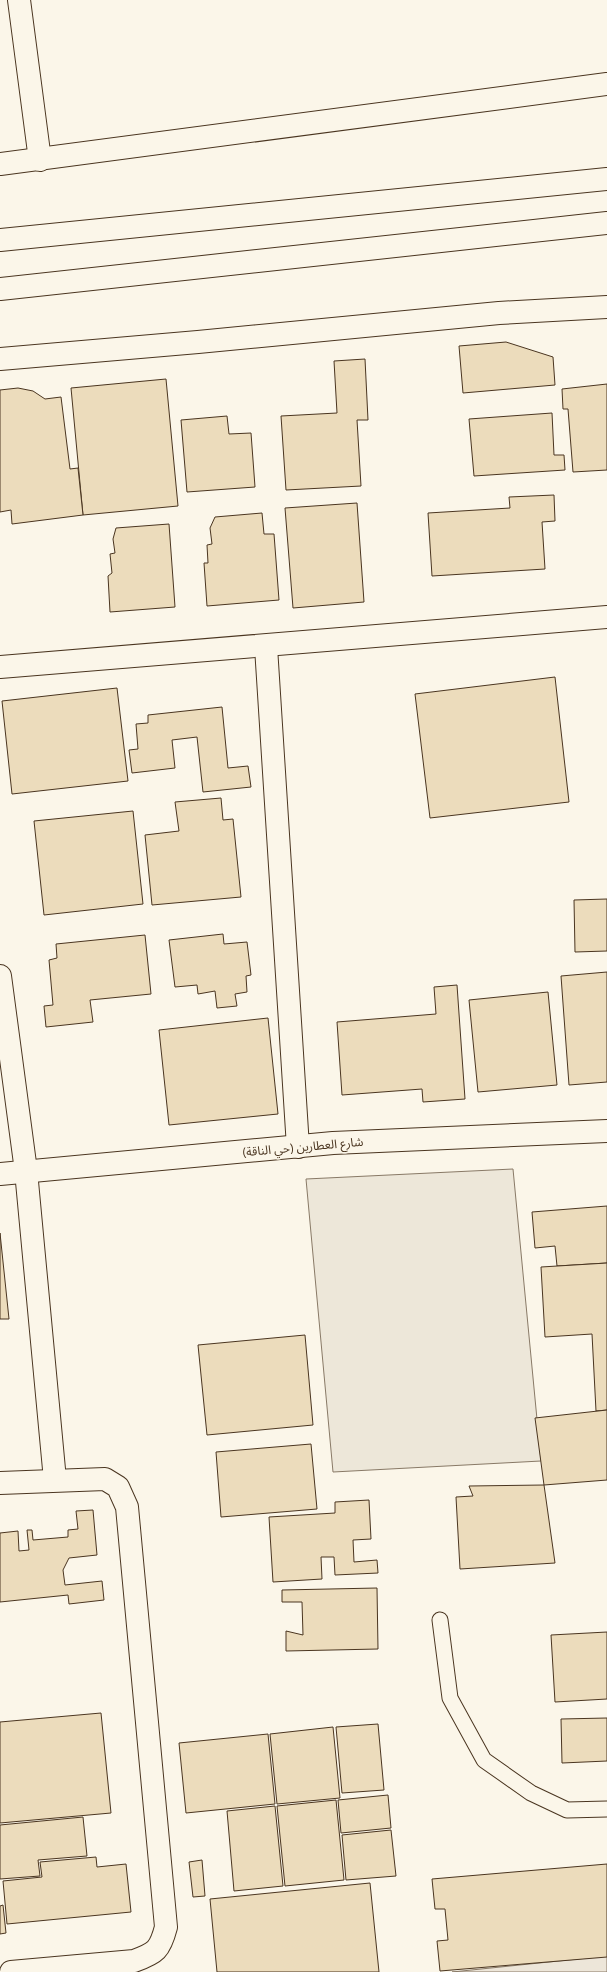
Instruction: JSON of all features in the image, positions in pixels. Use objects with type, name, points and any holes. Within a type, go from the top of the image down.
[{"type":"main road","points":[[19,0],[40,160]]},
{"type":"main road","points":[[0,164],[40,160],[607,84]]},
{"type":"main road","points":[[0,240],[607,179]]},
{"type":"main road","points":[[0,289],[607,223]]},
{"type":"main road","points":[[0,359],[198,342],[499,313],[607,307]]},
{"type":"main road","points":[[0,667],[266,647],[607,617]]},
{"type":"main road","points":[[266,647],[298,1147]]},
{"type":"main road","points":[[0,976],[26,1171],[55,1480]]},
{"type":"main road","name":"شارع العطارين (حي الناقة)","points":[[0,1174],[333,1143],[459,1136],[607,1131]]},
{"type":"main road","points":[[0,1483],[105,1479],[118,1487],[127,1507],[166,1927],[161,1945],[148,1956],[134,1961],[11,1972]]},
{"type":"lane","points":[[440,1620],[450,1698],[484,1760],[531,1793],[567,1810],[607,1809]]},
{"type":"shaded area","points":[[513,1169],[541,1461],[333,1472],[306,1179]]},
{"type":"shaded area","points":[[607,1956],[607,1972],[452,1972]]},
{"type":"building","points":[[506,342],[553,357],[555,385],[463,393],[459,346]]},
{"type":"building","points":[[365,359],[368,420],[357,420],[361,486],[286,490],[281,416],[337,413],[334,361]]},
{"type":"building","points":[[166,379],[178,506],[83,515],[71,388]]},
{"type":"building","points":[[607,384],[607,470],[573,472],[568,409],[563,409],[562,389]]},
{"type":"building","points":[[18,388],[33,391],[45,399],[61,397],[70,469],[78,468],[83,515],[12,524],[11,510],[0,512],[0,390]]},
{"type":"building","points":[[552,413],[554,455],[564,455],[565,470],[474,476],[469,419]]},
{"type":"building","points":[[227,416],[229,434],[251,433],[255,487],[187,492],[181,420]]},
{"type":"building","points":[[554,495],[555,521],[542,522],[545,569],[432,576],[428,513],[510,508],[509,497]]},
{"type":"building","points":[[357,503],[364,602],[293,608],[285,508]]},
{"type":"building","points":[[262,513],[264,534],[274,534],[279,600],[207,606],[204,563],[208,563],[207,545],[212,544],[210,528],[215,517]]},
{"type":"building","points":[[169,524],[175,607],[110,612],[108,576],[112,573],[110,554],[115,553],[113,539],[116,528]]},
{"type":"building","points":[[555,677],[569,802],[430,818],[415,694]]},
{"type":"building","points":[[117,688],[128,781],[12,794],[2,701]]},
{"type":"building","points":[[222,707],[228,768],[248,766],[251,787],[203,792],[197,737],[172,740],[175,768],[132,773],[129,750],[138,749],[136,724],[148,723],[148,715]]},
{"type":"building","points":[[221,798],[223,820],[233,819],[241,897],[152,905],[145,835],[179,831],[175,802]]},
{"type":"building","points":[[133,811],[143,904],[44,915],[34,821]]},
{"type":"building","points":[[607,899],[607,951],[575,952],[574,900]]},
{"type":"building","points":[[223,934],[224,944],[247,942],[251,975],[246,976],[247,992],[235,994],[237,1006],[217,1008],[215,991],[198,994],[197,985],[175,987],[169,940]]},
{"type":"building","points":[[145,935],[151,994],[90,1000],[93,1022],[46,1027],[44,1006],[53,1005],[49,960],[57,958],[56,944]]},
{"type":"building","points":[[607,972],[607,1082],[569,1085],[561,976]]},
{"type":"building","points":[[457,985],[465,1099],[423,1102],[422,1089],[342,1095],[337,1022],[436,1014],[434,987]]},
{"type":"building","points":[[548,992],[557,1085],[478,1092],[469,1000]]},
{"type":"building","points":[[268,1018],[278,1114],[169,1125],[159,1030]]},
{"type":"building","points":[[607,1206],[607,1263],[557,1266],[555,1246],[535,1248],[532,1212]]},
{"type":"building","points":[[0,1233],[9,1319],[0,1319]]},
{"type":"building","points":[[607,1263],[607,1410],[596,1411],[592,1334],[545,1337],[541,1267]]},
{"type":"building","points":[[305,1335],[313,1425],[207,1435],[198,1345]]},
{"type":"building","points":[[607,1410],[607,1480],[544,1485],[535,1418]]},
{"type":"building","points":[[311,1444],[317,1509],[221,1517],[216,1452]]},
{"type":"building","points":[[544,1485],[555,1563],[460,1569],[456,1497],[473,1496],[469,1486]]},
{"type":"building","points":[[369,1500],[371,1539],[353,1540],[354,1562],[377,1560],[378,1573],[335,1575],[334,1557],[321,1557],[322,1579],[273,1582],[269,1517],[335,1513],[335,1502]]},
{"type":"building","points":[[93,1510],[97,1555],[69,1558],[63,1570],[65,1585],[102,1581],[104,1600],[69,1604],[68,1595],[0,1602],[0,1533],[18,1531],[19,1551],[29,1550],[27,1530],[32,1530],[33,1540],[68,1537],[68,1530],[78,1529],[76,1511]]},
{"type":"building","points":[[377,1588],[378,1649],[286,1651],[286,1631],[303,1635],[302,1602],[282,1602],[282,1590]]},
{"type":"building","points":[[607,1632],[607,1699],[555,1702],[551,1635]]},
{"type":"building","points":[[101,1713],[111,1813],[0,1823],[0,1722]]},
{"type":"building","points":[[607,1718],[607,1761],[562,1763],[561,1719]]},
{"type":"building","points":[[378,1724],[384,1790],[342,1793],[336,1727]]},
{"type":"building","points":[[333,1727],[340,1798],[277,1804],[270,1734]]},
{"type":"building","points":[[268,1734],[275,1804],[186,1813],[179,1743]]},
{"type":"building","points":[[388,1795],[391,1828],[341,1833],[338,1800]]},
{"type":"building","points":[[336,1800],[344,1880],[285,1886],[277,1806]]},
{"type":"building","points":[[275,1806],[283,1886],[234,1891],[227,1811]]},
{"type":"building","points":[[83,1817],[87,1856],[38,1860],[40,1876],[0,1879],[0,1825]]},
{"type":"building","points":[[391,1830],[396,1876],[346,1880],[342,1835]]},
{"type":"building","points":[[96,1857],[97,1867],[126,1864],[131,1912],[7,1924],[3,1881],[42,1877],[40,1862]]},
{"type":"building","points":[[202,1860],[205,1896],[193,1897],[189,1862]]},
{"type":"building","points":[[607,1864],[607,1957],[440,1971],[437,1941],[448,1940],[445,1909],[435,1909],[432,1879]]},
{"type":"building","points":[[370,1883],[379,1972],[217,1972],[210,1899]]},
{"type":"building","points":[[3,1905],[6,1933],[0,1934],[0,1906]]}]
